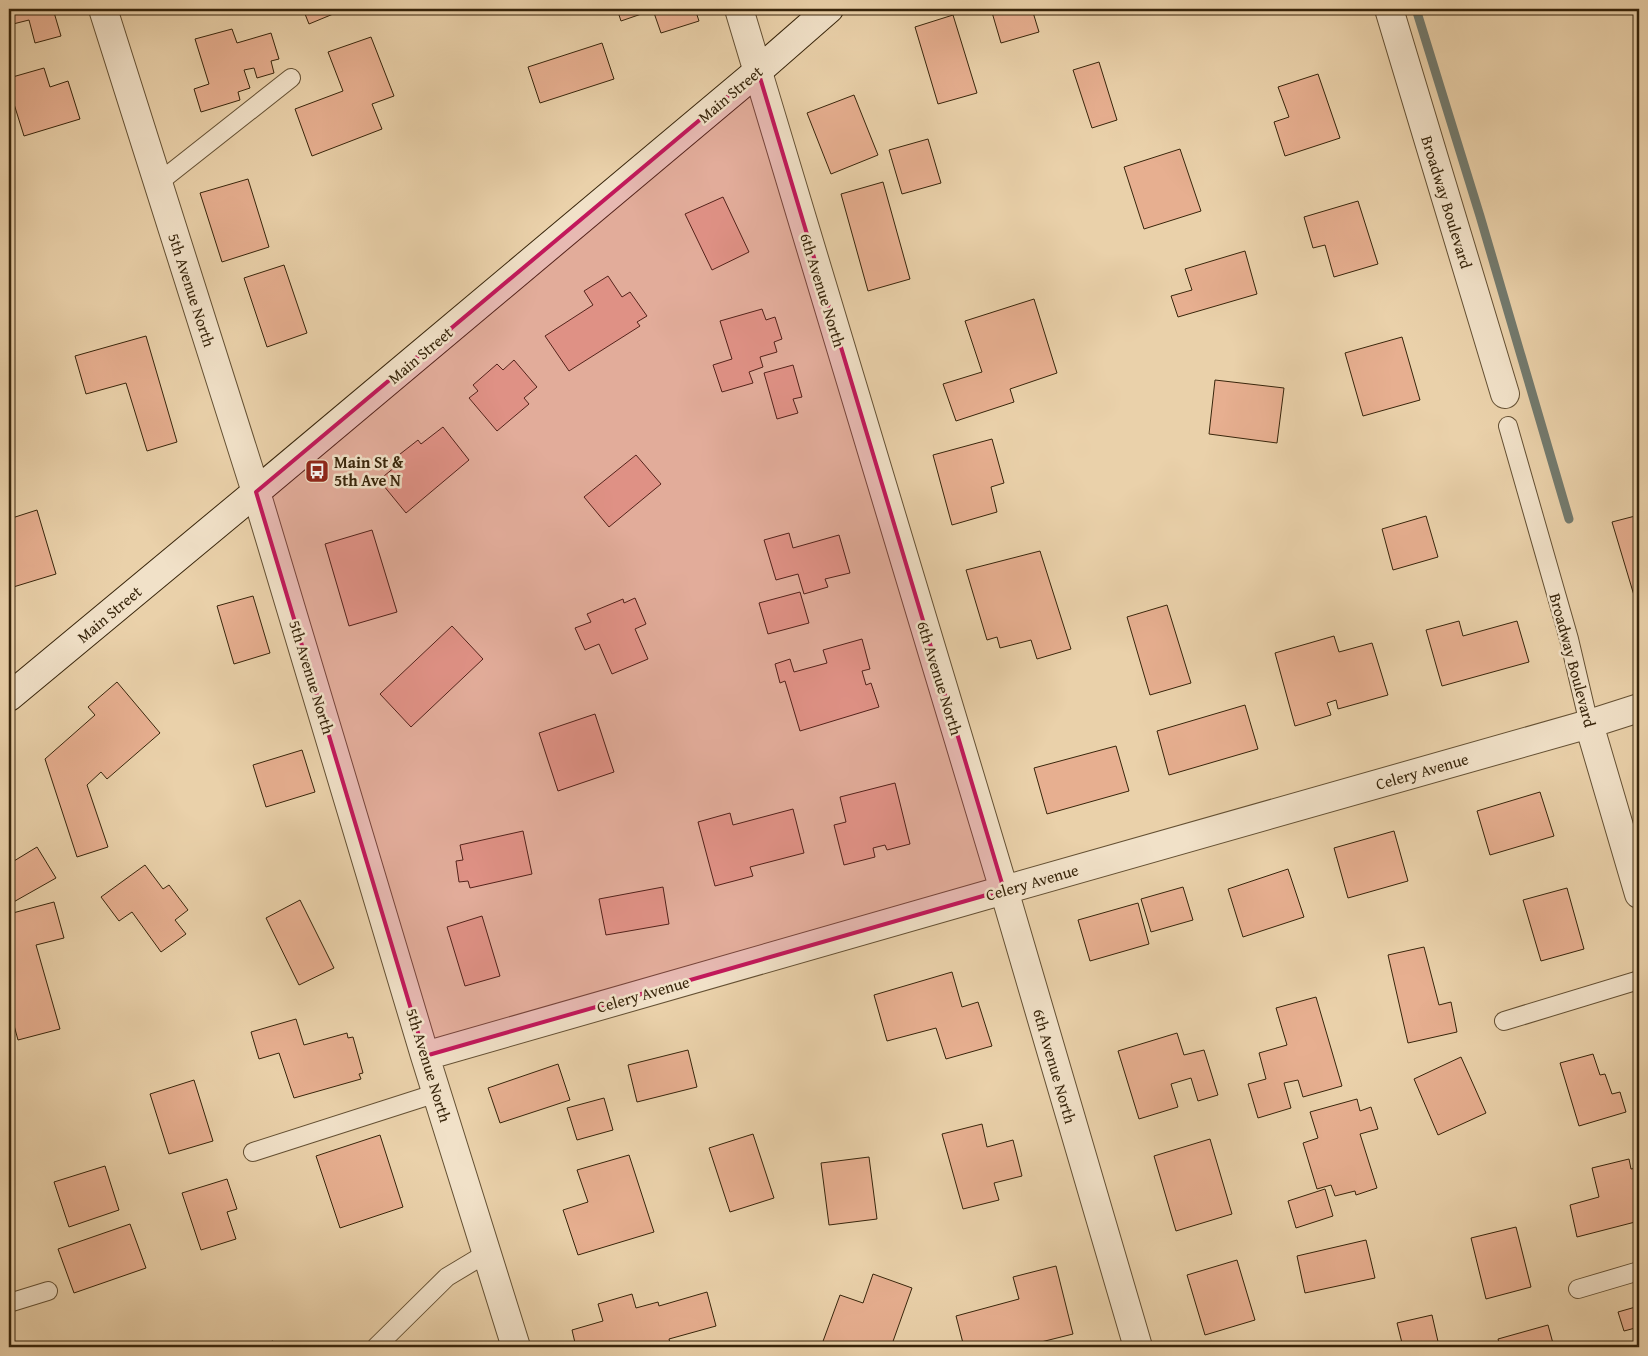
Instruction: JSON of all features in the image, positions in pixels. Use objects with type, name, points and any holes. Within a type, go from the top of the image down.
[{"type":"street","name":"5th Avenue North","points":[[103,9],[256,492],[437,1093],[516,1347]]},
{"type":"street","name":"6th Avenue North","points":[[739,9],[1004,890],[1138,1347]]},
{"type":"street","name":"Main Street","points":[[9,697],[758,71],[829,9]]},
{"type":"street","name":"Broadway Boulevard","points":[[1389,9],[1506,394]]},
{"type":"street","name":"Celery Avenue","points":[[426,1056],[1589,724],[1639,708]]},
{"type":"street","name":"Broadway Boulevard","points":[[1589,724],[1639,894]]},
{"type":"lane","points":[[158,183],[291,78]]},
{"type":"lane","name":"Broadway Boulevard","points":[[1508,426],[1569,639],[1589,724]]},
{"type":"lane","points":[[1504,1021],[1639,980]]},
{"type":"lane","points":[[253,1152],[437,1093]]},
{"type":"lane","points":[[376,1347],[448,1276],[486,1253]]},
{"type":"lane","points":[[1578,1289],[1639,1271]]},
{"type":"lane","points":[[9,1303],[48,1291]]},
{"type":"highlighted area","points":[[758,71],[1004,890],[425,1056],[256,492]]},
{"type":"building","points":[[9,9],[53,9],[61,36],[35,43],[29,20],[9,25]]},
{"type":"building","points":[[303,9],[336,9],[338,12],[309,24]]},
{"type":"building","points":[[617,9],[695,9],[699,21],[661,33],[653,10],[621,21]]},
{"type":"building","points":[[991,9],[1032,9],[1039,32],[1001,43]]},
{"type":"building","points":[[953,15],[977,93],[938,104],[915,27]]},
{"type":"building","points":[[232,29],[237,43],[271,33],[279,59],[271,61],[274,73],[257,78],[254,68],[244,70],[250,88],[238,92],[240,100],[201,112],[194,89],[209,84],[195,39]]},
{"type":"building","points":[[371,37],[394,96],[372,104],[382,129],[312,156],[295,109],[343,91],[328,52]]},
{"type":"building","points":[[602,43],[614,79],[540,103],[528,67]]},
{"type":"building","points":[[1099,62],[1117,120],[1092,128],[1073,70]]},
{"type":"building","points":[[44,68],[50,87],[68,81],[80,119],[24,136],[9,88],[9,78]]},
{"type":"building","points":[[1318,74],[1340,138],[1285,156],[1274,122],[1289,117],[1278,87]]},
{"type":"building","points":[[854,95],[878,155],[831,174],[807,113]]},
{"type":"building","points":[[928,139],[941,183],[902,194],[889,150]]},
{"type":"building","points":[[1180,149],[1201,211],[1144,229],[1124,167]]},
{"type":"building","points":[[248,179],[269,247],[222,262],[200,193]]},
{"type":"building","points":[[883,182],[910,279],[868,291],[841,194]]},
{"type":"building","points":[[723,197],[749,252],[712,270],[685,214]]},
{"type":"building","points":[[1358,201],[1378,264],[1334,277],[1325,245],[1313,248],[1304,217]]},
{"type":"building","points":[[1245,251],[1257,294],[1178,317],[1171,296],[1192,290],[1185,269]]},
{"type":"building","points":[[284,265],[307,333],[267,347],[244,278]]},
{"type":"building","points":[[608,276],[622,297],[630,292],[647,316],[637,322],[640,326],[569,371],[545,336],[593,305],[584,291]]},
{"type":"building","points":[[1034,299],[1057,373],[1010,389],[1014,402],[956,421],[943,384],[982,372],[965,321]]},
{"type":"building","points":[[762,309],[766,320],[775,317],[782,339],[774,342],[777,352],[760,357],[763,367],[749,372],[753,383],[722,392],[713,365],[732,359],[720,321]]},
{"type":"building","points":[[146,336],[177,442],[147,451],[126,383],[86,394],[75,356]]},
{"type":"building","points":[[1402,337],[1420,400],[1363,416],[1345,353]]},
{"type":"building","points":[[514,360],[537,387],[524,398],[529,404],[497,431],[469,398],[478,391],[473,385],[497,364],[503,370]]},
{"type":"building","points":[[793,365],[802,397],[793,399],[798,413],[777,419],[764,373]]},
{"type":"building","points":[[1215,380],[1284,388],[1277,443],[1209,434]]},
{"type":"building","points":[[443,427],[469,460],[406,513],[379,480],[400,463],[395,458],[418,440],[421,444]]},
{"type":"building","points":[[992,439],[1004,483],[991,487],[997,512],[952,525],[933,455]]},
{"type":"building","points":[[636,455],[661,484],[609,527],[584,497]]},
{"type":"building","points":[[37,510],[56,574],[10,588],[9,519]]},
{"type":"building","points":[[1639,515],[1639,612],[1612,522]]},
{"type":"building","points":[[1426,516],[1438,557],[1393,570],[1382,529]]},
{"type":"building","points":[[372,530],[397,612],[349,626],[325,544]]},
{"type":"building","points":[[789,533],[793,548],[839,535],[850,573],[825,579],[828,587],[804,594],[798,574],[776,580],[764,540]]},
{"type":"building","points":[[1040,551],[1071,649],[1037,659],[1031,640],[1000,648],[997,637],[987,640],[966,570]]},
{"type":"building","points":[[800,592],[809,623],[768,634],[759,603]]},
{"type":"building","points":[[253,596],[270,653],[234,664],[217,606]]},
{"type":"building","points":[[635,598],[646,624],[635,629],[648,659],[612,674],[599,644],[585,650],[575,628],[591,622],[587,614],[623,599],[624,603]]},
{"type":"building","points":[[1167,605],[1191,683],[1150,695],[1127,617]]},
{"type":"building","points":[[1459,621],[1463,636],[1517,621],[1529,662],[1442,686],[1426,630]]},
{"type":"building","points":[[452,626],[483,659],[411,727],[380,694]]},
{"type":"building","points":[[1334,636],[1339,652],[1372,643],[1388,695],[1338,709],[1336,700],[1327,703],[1331,715],[1295,726],[1275,653]]},
{"type":"building","points":[[862,639],[870,669],[862,671],[866,685],[871,683],[879,707],[800,731],[785,681],[780,683],[775,664],[790,659],[794,672],[827,663],[823,650]]},
{"type":"building","points":[[117,682],[160,733],[107,779],[101,772],[87,785],[108,847],[77,857],[45,759],[95,715],[88,707]]},
{"type":"building","points":[[1245,705],[1258,749],[1169,775],[1157,731]]},
{"type":"building","points":[[595,714],[614,772],[558,791],[539,733]]},
{"type":"building","points":[[1116,746],[1129,791],[1047,814],[1034,768]]},
{"type":"building","points":[[302,750],[315,792],[266,807],[253,765]]},
{"type":"building","points":[[895,783],[910,844],[887,850],[885,845],[873,848],[875,857],[844,865],[834,825],[846,822],[840,797]]},
{"type":"building","points":[[1540,792],[1554,836],[1490,855],[1477,811]]},
{"type":"building","points":[[793,809],[804,853],[750,867],[753,876],[715,886],[698,822],[730,813],[733,825]]},
{"type":"building","points":[[523,831],[532,874],[470,888],[468,881],[459,882],[456,861],[463,860],[460,845]]},
{"type":"building","points":[[1394,831],[1408,881],[1348,898],[1334,848]]},
{"type":"building","points":[[37,847],[56,878],[10,904],[9,864]]},
{"type":"building","points":[[145,865],[163,889],[169,885],[188,910],[175,920],[186,934],[161,952],[132,912],[119,921],[101,897]]},
{"type":"building","points":[[1288,869],[1304,917],[1243,937],[1228,889]]},
{"type":"building","points":[[663,887],[669,924],[606,935],[599,899]]},
{"type":"building","points":[[1183,887],[1193,920],[1151,932],[1141,899]]},
{"type":"building","points":[[1567,888],[1584,949],[1541,961],[1523,900]]},
{"type":"building","points":[[300,900],[334,968],[299,985],[266,918]]},
{"type":"building","points":[[54,902],[64,938],[36,945],[60,1029],[18,1040],[9,1007],[9,914]]},
{"type":"building","points":[[1138,903],[1149,944],[1090,961],[1078,920]]},
{"type":"building","points":[[482,916],[500,976],[465,986],[447,927]]},
{"type":"building","points":[[1424,947],[1439,1005],[1451,1002],[1457,1032],[1408,1043],[1388,955]]},
{"type":"building","points":[[952,972],[962,1007],[978,1002],[992,1046],[946,1059],[936,1028],[887,1041],[874,995]]},
{"type":"building","points":[[1316,997],[1342,1086],[1303,1097],[1298,1080],[1284,1083],[1291,1108],[1258,1118],[1248,1084],[1266,1079],[1259,1053],[1287,1045],[1276,1008]]},
{"type":"building","points":[[296,1019],[304,1045],[347,1033],[348,1038],[353,1037],[363,1073],[359,1074],[361,1079],[294,1098],[279,1053],[259,1059],[251,1032]]},
{"type":"building","points":[[1177,1033],[1184,1055],[1204,1050],[1218,1095],[1198,1101],[1191,1078],[1171,1084],[1178,1107],[1139,1119],[1118,1051]]},
{"type":"building","points":[[688,1050],[697,1087],[637,1102],[628,1065]]},
{"type":"building","points":[[1593,1054],[1600,1075],[1605,1074],[1612,1094],[1620,1092],[1626,1112],[1579,1126],[1560,1063]]},
{"type":"building","points":[[1461,1057],[1486,1113],[1438,1135],[1414,1079]]},
{"type":"building","points":[[558,1064],[570,1100],[500,1123],[488,1088]]},
{"type":"building","points":[[194,1080],[213,1141],[169,1154],[150,1094]]},
{"type":"building","points":[[604,1098],[613,1130],[577,1140],[567,1108]]},
{"type":"building","points":[[1357,1099],[1360,1111],[1371,1107],[1378,1129],[1360,1134],[1377,1188],[1356,1195],[1355,1191],[1335,1196],[1331,1185],[1317,1189],[1303,1143],[1318,1138],[1310,1112]]},
{"type":"building","points":[[982,1124],[987,1147],[1013,1140],[1022,1176],[994,1183],[999,1200],[963,1209],[942,1134]]},
{"type":"building","points":[[753,1134],[774,1198],[730,1212],[709,1148]]},
{"type":"building","points":[[380,1135],[403,1207],[340,1228],[316,1156]]},
{"type":"building","points":[[1210,1139],[1232,1214],[1176,1231],[1154,1156]]},
{"type":"building","points":[[629,1155],[654,1232],[578,1255],[563,1210],[588,1202],[577,1170]]},
{"type":"building","points":[[869,1157],[877,1219],[829,1225],[821,1163]]},
{"type":"building","points":[[1629,1159],[1631,1169],[1636,1168],[1639,1182],[1639,1221],[1577,1237],[1570,1205],[1599,1197],[1592,1168]]},
{"type":"building","points":[[105,1166],[119,1210],[69,1227],[54,1182]]},
{"type":"building","points":[[227,1179],[237,1209],[227,1212],[236,1239],[201,1250],[182,1193]]},
{"type":"building","points":[[1325,1189],[1333,1216],[1296,1228],[1288,1201]]},
{"type":"building","points":[[130,1224],[146,1268],[74,1293],[58,1249]]},
{"type":"building","points":[[1516,1227],[1531,1287],[1486,1299],[1471,1238]]},
{"type":"building","points":[[1366,1240],[1375,1278],[1305,1293],[1297,1256]]},
{"type":"building","points":[[1237,1260],[1255,1320],[1205,1335],[1187,1275]]},
{"type":"building","points":[[1056,1266],[1073,1334],[1021,1347],[964,1347],[956,1316],[1019,1299],[1013,1277]]},
{"type":"building","points":[[873,1274],[912,1288],[891,1347],[830,1347],[822,1344],[840,1295],[863,1303]]},
{"type":"building","points":[[707,1292],[716,1326],[669,1339],[670,1343],[657,1347],[576,1347],[572,1330],[603,1321],[598,1304],[632,1294],[636,1308],[658,1302],[659,1306]]},
{"type":"building","points":[[1639,1306],[1639,1327],[1624,1331],[1618,1312]]},
{"type":"building","points":[[1432,1315],[1439,1346],[1403,1347],[1397,1323]]},
{"type":"building","points":[[1548,1325],[1554,1347],[1500,1347],[1498,1339]]},
{"type":"building","points":[[273,1341],[275,1347],[252,1347]]},
{"type":"waterway","points":[[1416,9],[1480,216],[1569,519]]},
{"type":"place","name":"Main St & 5th Ave N","points":[[317,471]]}]
